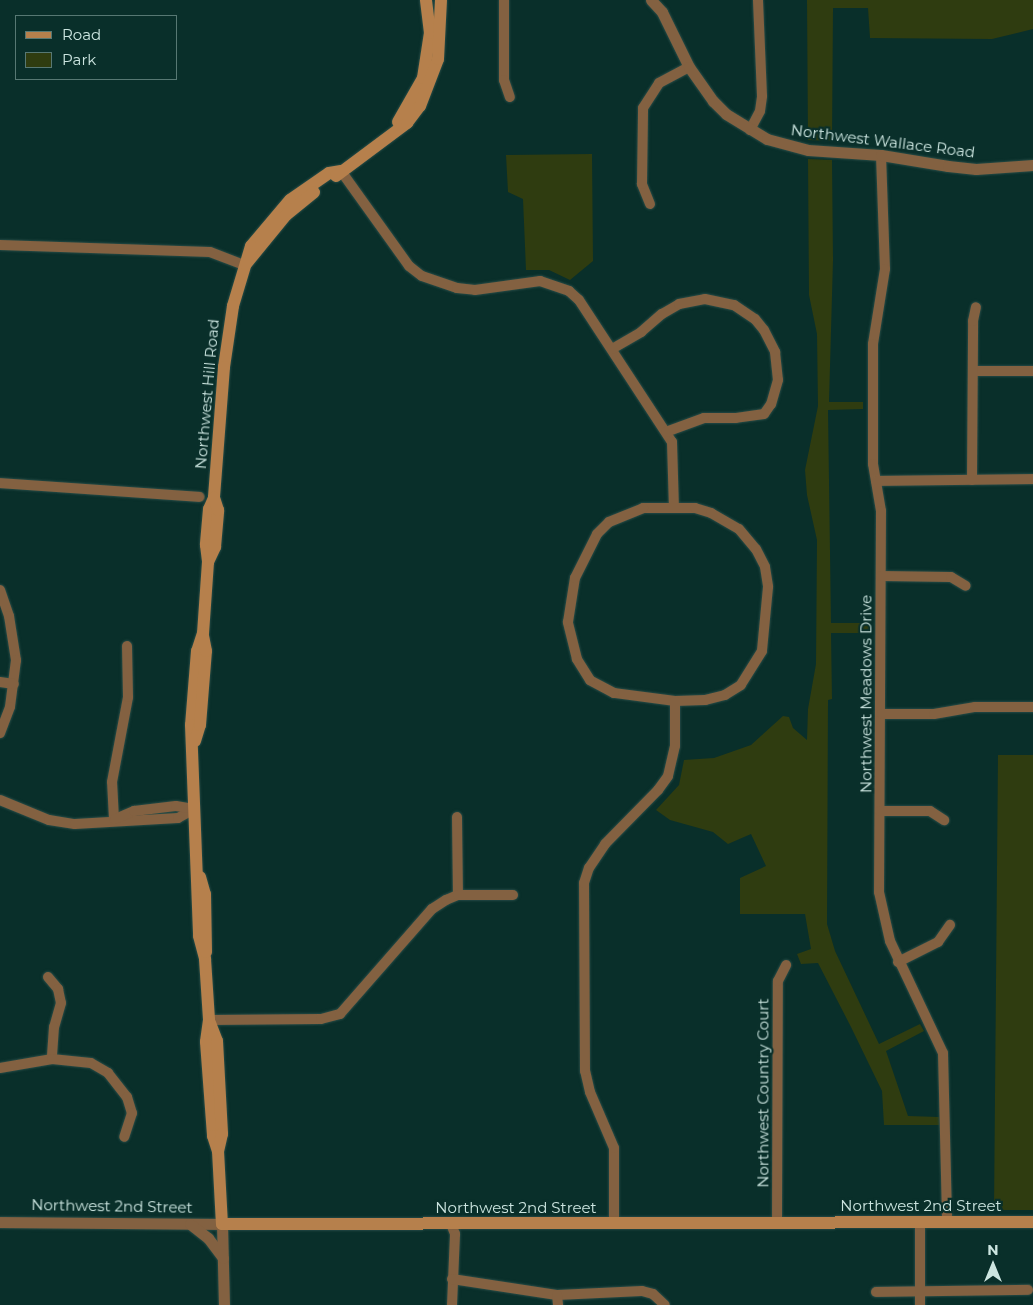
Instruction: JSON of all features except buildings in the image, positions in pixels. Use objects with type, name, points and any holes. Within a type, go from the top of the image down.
[{"type":"main road","points":[[386,140],[424,78],[430,33],[426,0]]},
{"type":"main road","points":[[244,265],[260,250],[286,215],[340,171],[386,140],[407,123],[431,82],[438,59],[441,0]]},
{"type":"main road","name":"Northwest Hill Road","points":[[222,1224],[218,1151],[222,1134],[217,1041],[209,1020],[205,959],[208,936],[205,894],[198,871],[194,809],[193,746],[201,716],[206,651],[203,633],[208,562],[215,547],[218,510],[214,498],[229,323],[244,265]]},
{"type":"main road","name":"Northwest 2nd Street","points":[[222,1224],[1033,1222]]},
{"type":"street","points":[[504,0],[504,80],[510,96]]},
{"type":"street","name":"Northwest Wallace Road","points":[[651,0],[670,25],[689,67],[713,101],[750,130],[782,144],[808,150],[881,155],[927,164],[976,169],[1033,165]]},
{"type":"street","points":[[750,130],[760,110],[762,96],[758,0]]},
{"type":"street","points":[[650,204],[642,184],[643,108],[659,83],[689,67]]},
{"type":"street","name":"Northwest Meadows Drive","points":[[881,155],[885,269],[873,344],[876,481],[881,511],[882,714],[880,907],[898,962],[943,1053],[947,1222]]},
{"type":"street","points":[[340,171],[409,266],[422,276],[457,288],[475,290],[520,282],[554,284],[578,300],[666,432],[674,451],[674,508]]},
{"type":"street","points":[[0,245],[201,251],[244,265]]},
{"type":"street","points":[[612,349],[641,332],[662,314],[679,304],[706,299],[734,305],[755,319],[764,330],[775,352],[778,380],[772,404],[764,414],[736,418],[704,418],[666,432]]},
{"type":"street","points":[[972,480],[973,371],[976,307]]},
{"type":"street","points":[[973,371],[1033,371]]},
{"type":"street","points":[[876,481],[1033,479]]},
{"type":"street","points":[[0,483],[200,497]]},
{"type":"street","points":[[643,508],[696,508],[711,513],[739,529],[756,549],[765,567],[768,587],[762,651],[741,685],[714,698],[676,701],[614,693],[590,680],[577,659],[568,622],[575,578],[597,534],[623,514],[643,508]]},
{"type":"street","points":[[881,576],[951,577],[966,586]]},
{"type":"street","points":[[0,590],[14,640],[14,684],[10,707],[0,733]]},
{"type":"street","points":[[114,819],[112,782],[128,697],[127,646]]},
{"type":"street","points":[[0,682],[14,684]]},
{"type":"street","points":[[614,1223],[614,1148],[590,1092],[585,1071],[584,883],[589,868],[605,844],[658,790],[668,776],[675,746],[676,701]]},
{"type":"street","points":[[882,714],[934,714],[975,707],[1033,707]]},
{"type":"street","points":[[0,800],[50,820],[75,824],[114,819],[137,822],[178,818],[194,809]]},
{"type":"street","points":[[880,811],[930,811],[944,820]]},
{"type":"street","points":[[457,817],[458,895]]},
{"type":"street","points":[[209,1020],[321,1019],[340,1014],[432,909],[458,895],[513,895]]},
{"type":"street","points":[[898,962],[938,942],[950,925]]},
{"type":"street","name":"Northwest Country Court","points":[[777,1223],[778,981],[786,965]]},
{"type":"street","points":[[48,977],[58,989],[61,1002],[54,1027],[52,1059]]},
{"type":"street","points":[[0,1068],[52,1059],[91,1063],[119,1084],[132,1113],[124,1137]]},
{"type":"street","name":"Northwest 2nd Street","points":[[0,1222],[222,1224]]},
{"type":"street","points":[[920,1222],[920,1305]]},
{"type":"street","points":[[189,1224],[208,1238],[223,1258]]},
{"type":"street","points":[[222,1224],[224,1305]]},
{"type":"street","points":[[451,1224],[454,1234],[452,1305]]},
{"type":"street","points":[[452,1279],[557,1300],[642,1291],[653,1294],[665,1305]]},
{"type":"street","points":[[876,1292],[1028,1290]]},
{"type":"green space","points":[[807,0],[1033,0],[1033,29],[992,39],[870,38],[868,8],[833,8],[832,141],[808,140]]},
{"type":"green space","points":[[592,154],[593,261],[570,280],[549,270],[526,270],[523,199],[508,192],[506,155]]},
{"type":"green space","points":[[808,159],[832,160],[833,260],[829,402],[863,402],[863,409],[828,410],[831,623],[871,623],[871,633],[831,633],[832,699],[828,700],[827,924],[835,951],[879,1044],[920,1024],[924,1031],[886,1051],[908,1116],[939,1117],[939,1125],[884,1125],[882,1091],[851,1027],[818,963],[801,964],[797,954],[811,949],[805,914],[740,914],[740,878],[766,866],[751,834],[728,844],[713,832],[670,820],[656,810],[679,785],[684,760],[714,758],[751,745],[783,716],[789,717],[793,728],[807,740],[808,709],[816,664],[817,540],[807,495],[805,470],[818,406],[817,334],[809,295]]},
{"type":"green space","points":[[998,755],[1033,755],[1033,1210],[994,1210]]}]
